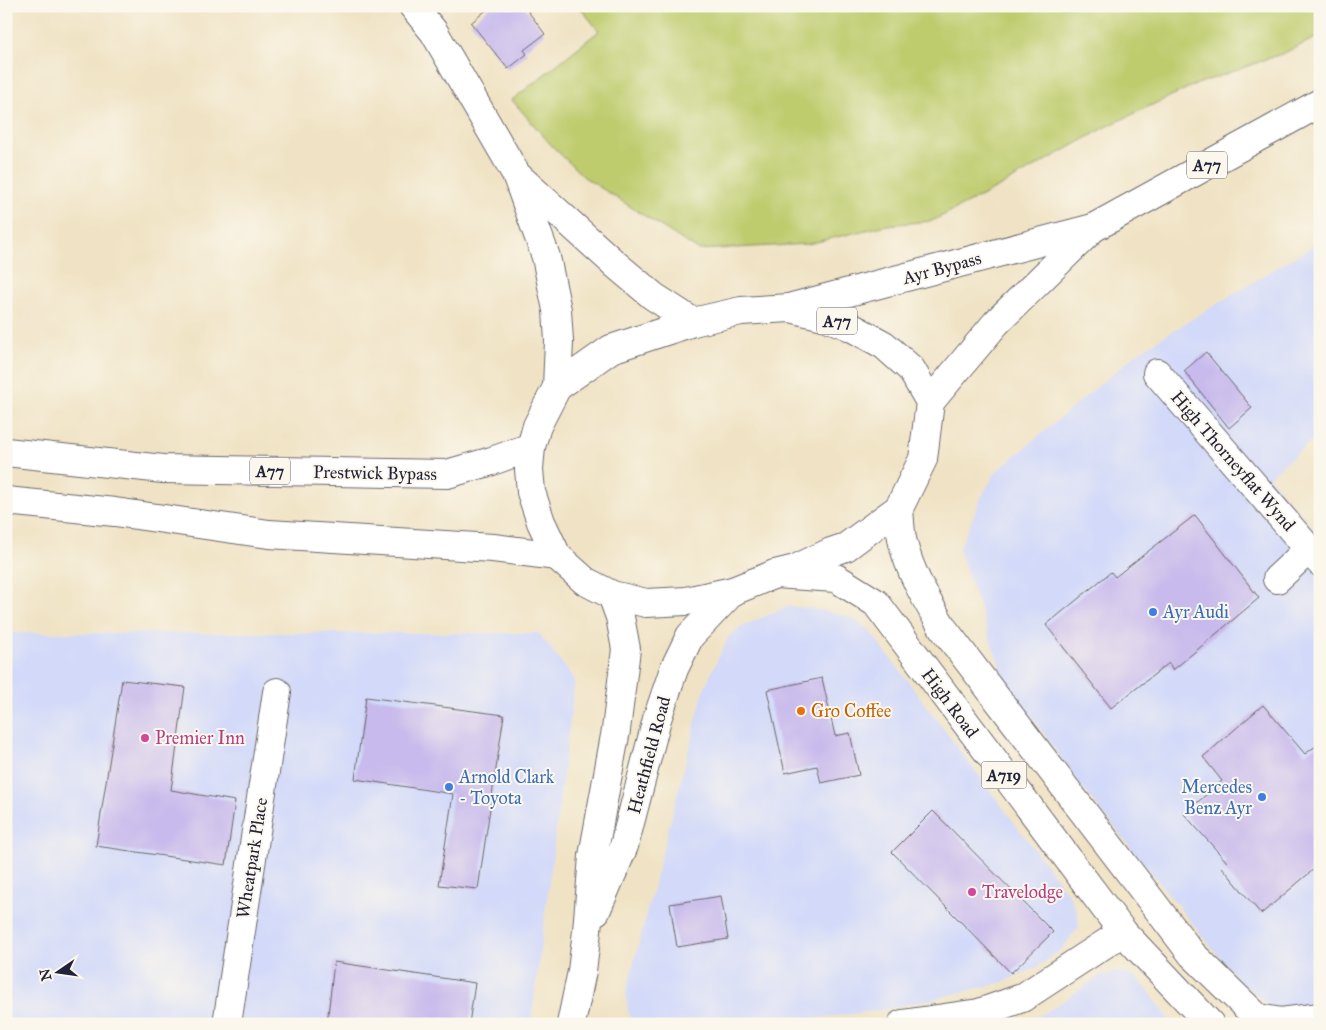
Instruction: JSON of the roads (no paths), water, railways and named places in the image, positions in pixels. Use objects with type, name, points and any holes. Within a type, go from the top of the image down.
[{"type":"main road","points":[[413,6],[434,32],[516,174],[546,256],[557,310],[559,341],[558,387]]},
{"type":"main road","name":"Ayr Bypass","points":[[790,308],[1093,228],[1320,103]]},
{"type":"main road","points":[[516,174],[645,290],[693,322]]},
{"type":"main road","name":"Ayr Bypass","points":[[930,402],[996,323],[1093,228]]},
{"type":"main road","name":"A77","points":[[790,308],[827,317],[851,327],[884,345],[911,369],[930,402],[924,459],[899,508],[846,547],[794,569],[775,574],[733,591],[686,601],[646,603],[612,595],[585,581],[557,556],[541,522],[531,492],[529,469],[531,447],[537,426],[558,387],[611,349],[693,322],[741,311],[790,308]]},
{"type":"main road","name":"High Thorneyflat Wynd","points":[[1157,372],[1314,555],[1278,579]]},
{"type":"main road","name":"Prestwick Bypass","points":[[6,452],[163,469],[447,474],[492,462],[531,447]]},
{"type":"main road","points":[[6,501],[114,512],[270,534],[493,548],[557,556]]},
{"type":"main road","name":"A719","points":[[899,508],[903,542],[911,566],[919,586],[943,628],[1192,954],[1261,1021]]},
{"type":"main road","name":"High Road","points":[[775,574],[836,578],[876,603],[1123,932],[1210,1024]]},
{"type":"main road","name":"Heathfield Road","points":[[587,931],[624,846],[657,719],[674,669],[690,636],[733,591]]},
{"type":"main road","name":"Heathfield Road","points":[[571,1024],[582,971],[593,856],[616,730],[626,649],[620,617],[612,595]]},
{"type":"main road","name":"Wheatpark Place","points":[[227,1024],[277,692]]},
{"type":"main road","points":[[902,1024],[979,1013],[1022,998],[1123,932]]},
{"type":"main road","points":[[1261,1021],[1281,1022],[1320,1017]]},
{"type":"place","name":"Ayr Audi","points":[[1153,612]]},
{"type":"place","name":"Gro Coffee","points":[[801,711]]},
{"type":"place","name":"Premier Inn","points":[[145,738]]},
{"type":"place","name":"Arnold Clark - Toyota","points":[[449,787]]},
{"type":"place","name":"Mercedes Benz Ayr","points":[[1262,797]]},
{"type":"place","name":"Travelodge","points":[[972,892]]}]
